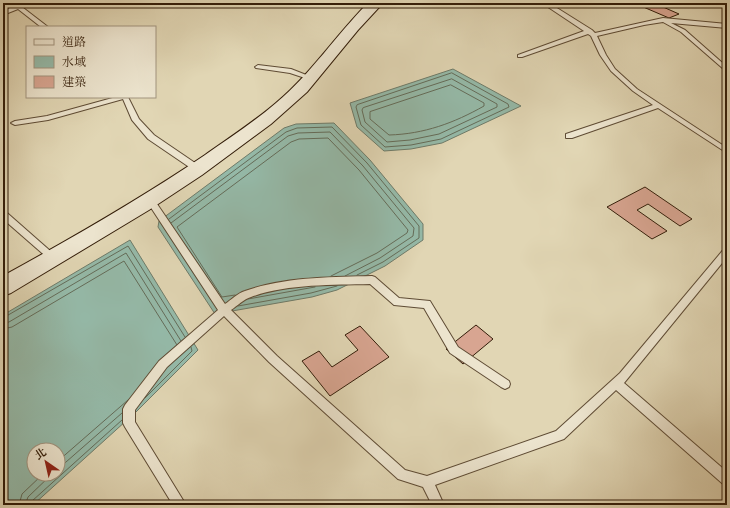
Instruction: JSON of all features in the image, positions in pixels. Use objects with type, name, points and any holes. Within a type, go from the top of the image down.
[{"type":"street","points":[[3,287],[150,200],[198,169],[270,117],[290,100],[311,78],[347,33],[376,3]]},
{"type":"lane","points":[[3,13],[26,3]]},
{"type":"lane","points":[[545,3],[592,33],[603,55],[613,70],[635,90],[727,151]]},
{"type":"lane","points":[[18,6],[44,26]]},
{"type":"lane","points":[[663,20],[683,31],[727,70]]},
{"type":"lane","points":[[520,56],[592,33],[644,22],[663,20],[727,26]]},
{"type":"lane","points":[[258,67],[291,71],[311,78]]},
{"type":"lane","points":[[15,123],[48,118],[121,98]]},
{"type":"lane","points":[[125,98],[136,120],[151,137],[198,169]]},
{"type":"lane","points":[[569,136],[658,106]]},
{"type":"lane","points":[[150,200],[218,304],[273,359],[402,475],[427,482],[560,435],[617,384],[727,252]]},
{"type":"lane","points":[[3,214],[53,258]]},
{"type":"lane","points":[[180,505],[129,423],[129,409],[163,364],[224,310],[247,294],[280,286],[333,281],[372,280],[397,302],[427,304],[454,350],[505,384]]},
{"type":"lane","points":[[617,384],[727,480]]},
{"type":"lane","points":[[427,482],[438,505]]},
{"type":"water","points":[[453,69],[521,106],[442,143],[411,149],[384,151],[357,127],[350,103]]},
{"type":"water","points":[[334,123],[370,160],[423,224],[423,240],[385,266],[337,290],[312,297],[215,314],[158,227],[159,221],[284,128],[296,124]]},
{"type":"water","points":[[130,240],[198,350],[137,411],[66,475],[66,442],[26,442],[26,482],[58,482],[33,505],[3,505],[3,315]]},
{"type":"building","points":[[634,3],[654,3],[679,14],[669,18]]},
{"type":"building","points":[[645,187],[692,219],[680,226],[648,204],[637,210],[667,231],[652,239],[607,207]]},
{"type":"building","points":[[476,325],[493,339],[463,364],[446,349]]},
{"type":"building","points":[[360,326],[389,357],[330,396],[302,361],[319,351],[332,367],[358,350],[345,335]]}]
